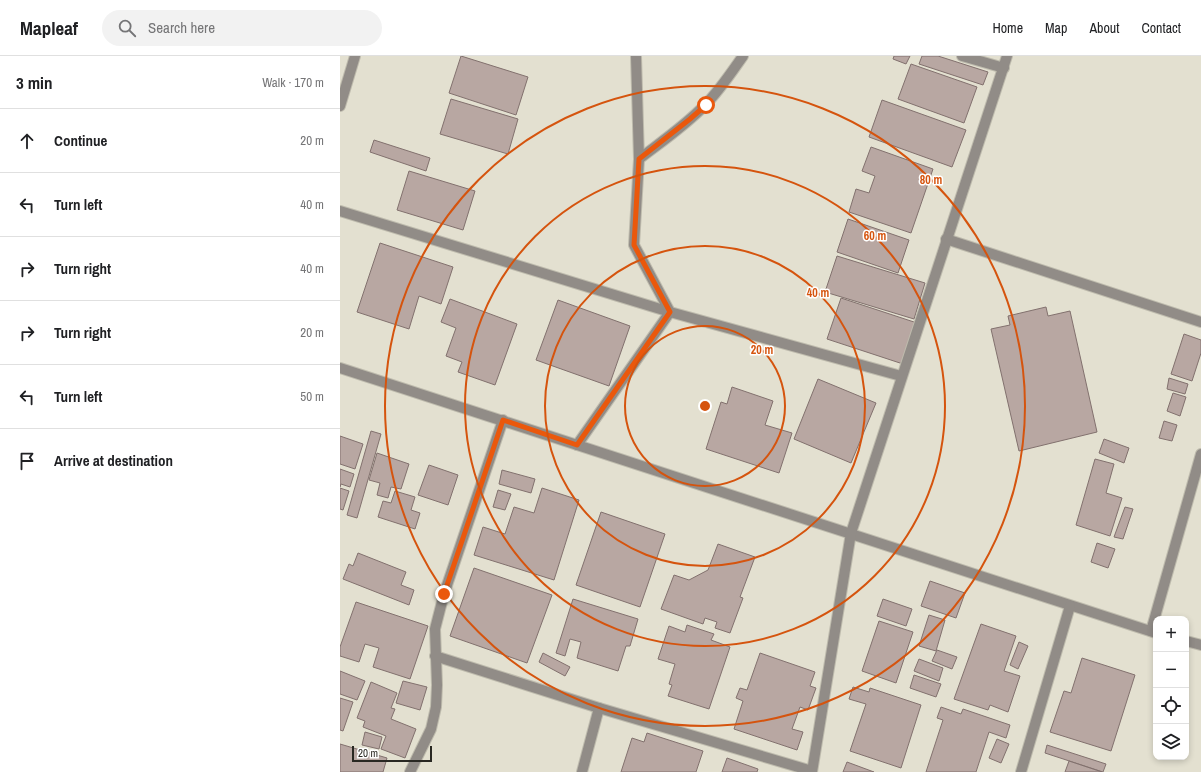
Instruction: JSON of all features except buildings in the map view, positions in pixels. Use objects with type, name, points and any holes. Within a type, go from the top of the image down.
[{"type":"street","points":[[340,106],[355,56]]},
{"type":"street","points":[[636,56],[639,159],[634,245],[670,312]]},
{"type":"street","points":[[639,159],[706,105],[723,85],[742,56]]},
{"type":"street","points":[[962,56],[1004,68]]},
{"type":"street","points":[[435,656],[599,708],[812,771],[851,533],[901,376],[1007,56]]},
{"type":"street","points":[[340,211],[670,312],[901,376]]},
{"type":"street","points":[[946,239],[1201,322]]},
{"type":"street","points":[[577,445],[670,312]]},
{"type":"street","points":[[340,368],[1153,632]]},
{"type":"street","points":[[410,772],[431,729],[436,707],[437,685],[435,629],[444,594],[503,420]]},
{"type":"street","points":[[1157,616],[1201,454]]},
{"type":"street","points":[[1021,772],[1070,606]]},
{"type":"street","points":[[1189,642],[1201,645]]},
{"type":"street","points":[[582,772],[599,708]]},
{"type":"route","points":[[444,594],[503,420],[577,445],[670,312],[634,245],[639,159],[706,105]]}]
